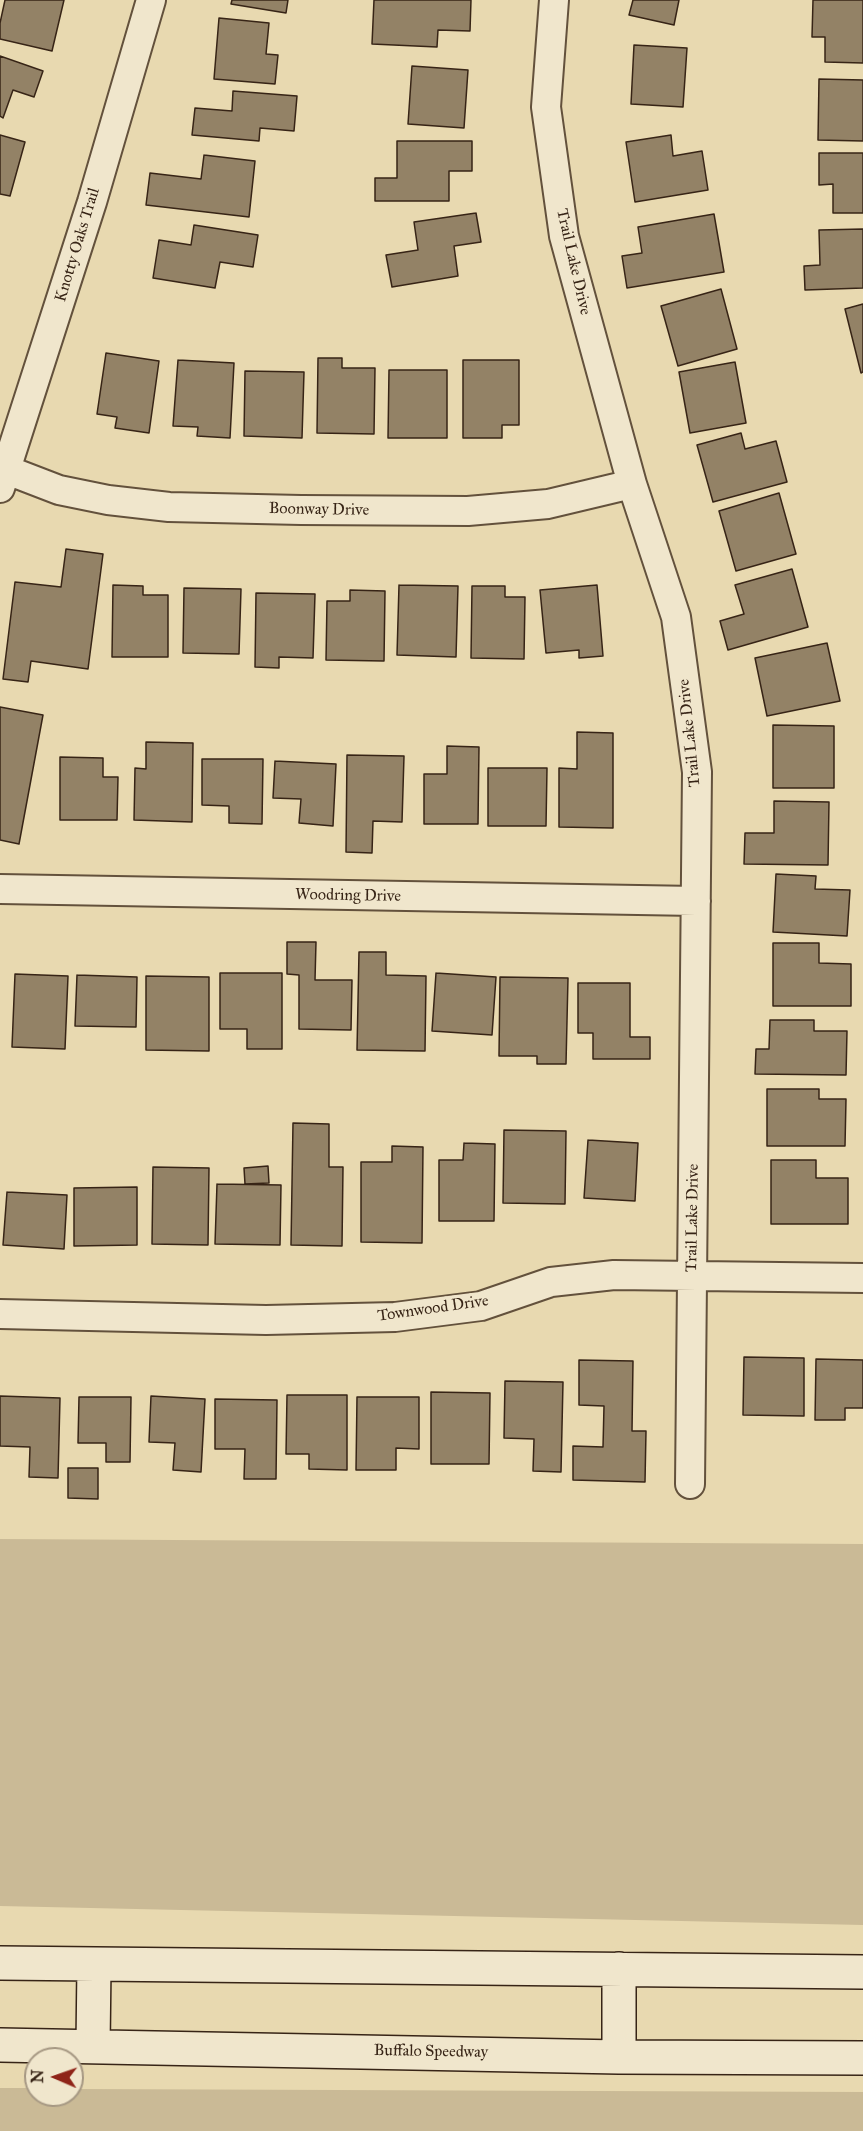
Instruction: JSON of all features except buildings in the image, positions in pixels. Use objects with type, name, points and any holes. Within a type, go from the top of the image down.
[{"type":"main road","points":[[0,1963],[863,1972]]},
{"type":"main road","points":[[93,2046],[94,1965]]},
{"type":"main road","points":[[618,2057],[619,1969]]},
{"type":"main road","name":"Buffalo Speedway","points":[[0,2045],[618,2057],[863,2058]]},
{"type":"street","name":"Knotty Oaks Trail","points":[[4,479],[92,202],[151,0]]},
{"type":"street","name":"Trail Lake Drive","points":[[554,0],[546,107],[564,236],[632,484],[676,617],[697,772],[690,1484]]},
{"type":"street","name":"Boonway Drive","points":[[4,479],[108,500],[169,507],[302,510],[468,511],[548,504],[632,484]]},
{"type":"street","name":"Woodring Drive","points":[[0,889],[696,902]]},
{"type":"street","name":"Townwood Drive","points":[[0,1314],[266,1320],[394,1317],[481,1306],[551,1282],[614,1275],[863,1278]]},
{"type":"shaded area","points":[[0,1539],[863,1544],[863,1925],[0,1906]]},
{"type":"shaded area","points":[[0,2088],[24,2088],[24,2107],[84,2107],[84,2089],[863,2092],[863,2131],[0,2131]]}]
